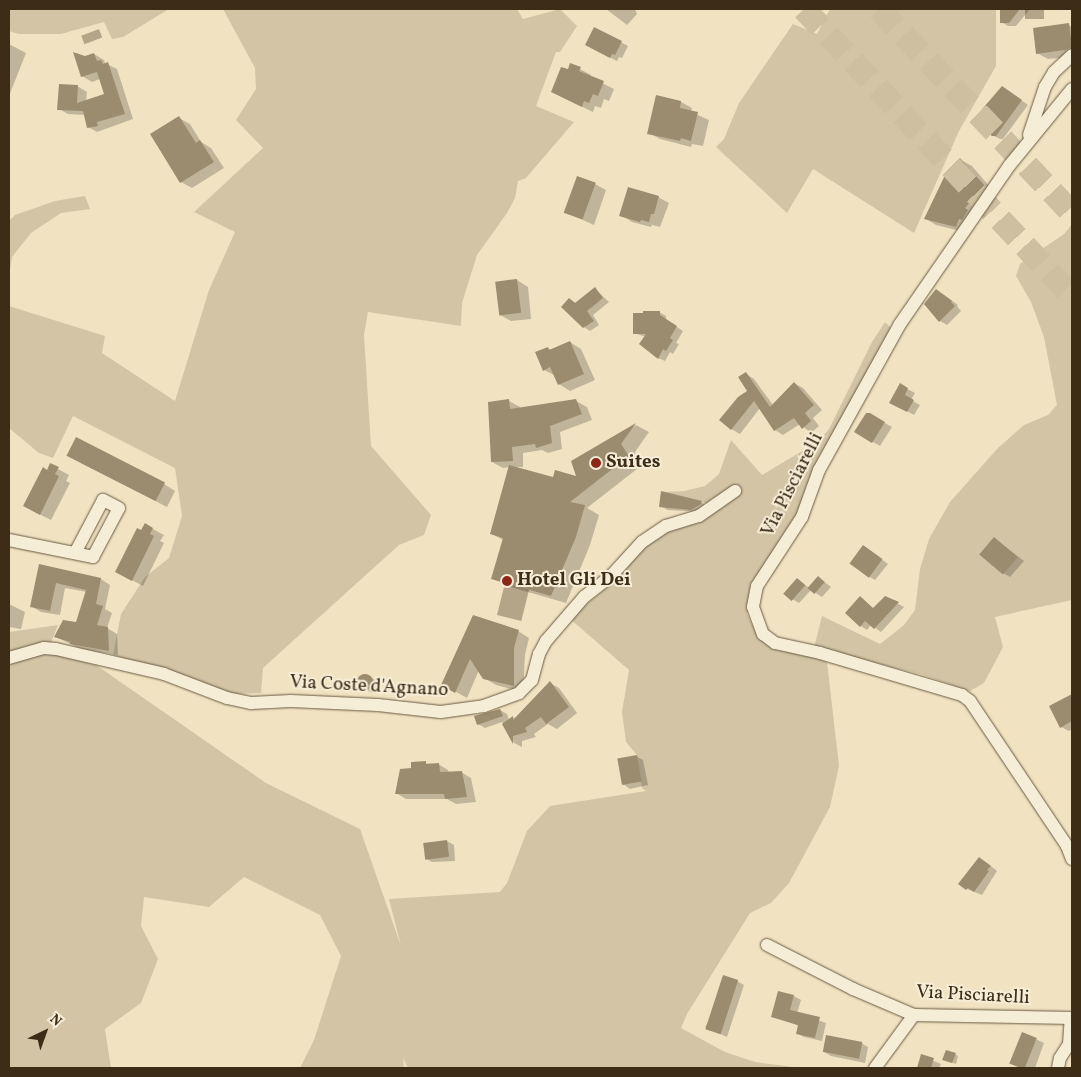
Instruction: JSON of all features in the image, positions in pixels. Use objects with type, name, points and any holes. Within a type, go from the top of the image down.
[{"type":"street","points":[[1027,142],[1044,87],[1054,72],[1072,55]]},
{"type":"street","points":[[1027,142],[1072,89]]},
{"type":"street","name":"Via Pisciarelli","points":[[1027,142],[900,324],[819,470],[802,517],[757,586],[753,607],[763,634],[775,643],[820,653],[962,695],[970,701],[1067,846],[1072,859]]},
{"type":"street","name":"Via Coste d'Agnano","points":[[9,658],[44,648],[56,649],[164,674],[227,698],[251,703],[291,701],[378,705],[441,712],[484,706],[519,693],[532,680],[539,654],[546,641],[584,597],[610,578],[642,542],[666,526],[699,516],[735,490]]},
{"type":"street","points":[[9,540],[75,553]]},
{"type":"street","name":"Via Pisciarelli","points":[[767,945],[853,989],[914,1015],[1072,1018]]},
{"type":"street","points":[[875,1068],[914,1015]]},
{"type":"street","points":[[1058,1068],[1060,1058],[1069,1044],[1072,1018]]},
{"type":"shaded area","points":[[9,9],[169,9],[123,37],[112,39],[104,22],[61,34],[19,34],[9,31]]},
{"type":"shaded area","points":[[223,9],[517,9],[523,19],[560,9],[577,26],[560,52],[556,52],[536,106],[574,122],[526,178],[518,181],[515,198],[507,213],[477,255],[462,303],[461,326],[368,312],[364,335],[371,446],[431,515],[424,535],[399,545],[263,668],[261,693],[234,694],[113,655],[121,614],[145,577],[169,558],[182,516],[175,468],[73,416],[53,458],[39,453],[9,428],[9,306],[105,336],[102,353],[175,401],[209,290],[235,232],[194,212],[263,148],[236,120],[256,89],[255,68]]},
{"type":"shaded area","points":[[830,9],[996,9],[996,66],[959,131],[914,233],[813,169],[787,213],[716,147],[724,139],[739,103],[793,24],[817,34]]},
{"type":"shaded area","points":[[1025,9],[1044,9],[1044,19],[1025,19]]},
{"type":"shaded area","points":[[99,29],[102,37],[84,44],[81,36]]},
{"type":"shaded area","points":[[85,196],[90,209],[61,213],[31,233],[12,257],[9,276],[9,221],[15,215],[55,201]]},
{"type":"shaded area","points":[[1072,224],[1072,600],[995,617],[1003,647],[984,683],[970,691],[920,674],[814,648],[822,616],[880,644],[904,625],[915,610],[920,569],[929,539],[950,502],[997,449],[1024,425],[1048,415],[1057,405],[1044,337],[1031,302],[1016,276],[1020,264],[1064,234]]},
{"type":"shaded area","points":[[885,322],[891,328],[797,519],[749,597],[747,614],[757,634],[827,662],[839,766],[830,807],[789,883],[771,903],[750,913],[687,1014],[681,1028],[725,1052],[755,1062],[802,1068],[408,1068],[403,1058],[404,1068],[300,1068],[314,1040],[341,956],[320,915],[244,877],[209,907],[144,897],[141,926],[158,959],[141,1003],[105,1029],[111,1068],[9,1068],[9,663],[44,652],[96,665],[266,783],[360,829],[401,946],[389,899],[500,892],[507,883],[527,831],[550,806],[646,791],[642,788],[637,755],[626,742],[622,712],[629,670],[569,618],[614,582],[641,549],[664,530],[716,506],[664,492],[684,491],[705,486],[719,474],[731,440],[762,475],[819,441],[829,429],[872,342]]},
{"type":"shaded area","points":[[505,583],[529,589],[521,621],[497,615]]},
{"type":"shaded area","points":[[58,625],[51,642],[9,652],[9,632]]},
{"type":"building","points":[[1000,9],[1020,9],[1009,23],[1000,23]]},
{"type":"building","points":[[1069,23],[1072,47],[1065,50],[1036,54],[1033,28]]},
{"type":"building","points":[[594,27],[622,41],[615,55],[612,54],[610,58],[585,45]]},
{"type":"building","points":[[73,52],[85,56],[94,53],[97,61],[101,60],[103,64],[108,62],[125,114],[97,122],[98,126],[87,128],[83,111],[57,110],[59,84],[78,85],[77,103],[104,94],[97,72],[81,77]]},
{"type":"building","points":[[570,63],[581,67],[579,71],[604,81],[598,96],[593,94],[589,103],[584,101],[582,107],[551,92],[561,67],[568,69]]},
{"type":"building","points":[[1002,86],[1022,100],[996,136],[992,136],[972,121]]},
{"type":"building","points":[[656,95],[681,101],[680,108],[698,112],[691,141],[681,138],[680,141],[647,134]]},
{"type":"building","points":[[179,116],[196,143],[200,140],[214,162],[180,183],[150,134]]},
{"type":"building","points":[[960,158],[985,186],[965,208],[968,210],[962,220],[959,219],[956,227],[924,219],[947,171]]},
{"type":"building","points":[[577,176],[596,183],[582,219],[564,213]]},
{"type":"building","points":[[628,187],[659,196],[654,214],[651,214],[649,222],[641,220],[640,222],[619,216]]},
{"type":"building","points":[[517,279],[521,313],[499,315],[495,282]]},
{"type":"building","points":[[595,287],[603,298],[587,311],[594,321],[583,328],[561,307],[569,298],[575,303]]},
{"type":"building","points":[[936,289],[952,301],[955,306],[939,322],[924,304]]},
{"type":"building","points":[[643,311],[660,311],[660,315],[677,326],[670,338],[673,340],[666,351],[663,349],[658,359],[639,344],[646,334],[633,334],[633,313],[643,313]]},
{"type":"building","points":[[570,341],[584,374],[558,385],[550,367],[543,371],[535,352],[548,347],[549,350]]},
{"type":"building","points":[[746,372],[770,407],[794,382],[814,405],[805,413],[811,421],[802,429],[794,418],[774,431],[754,401],[731,430],[719,420],[738,397],[747,391],[738,377]]},
{"type":"building","points":[[900,383],[908,388],[905,395],[914,400],[907,412],[889,403]]},
{"type":"building","points":[[509,399],[510,409],[576,399],[582,414],[550,426],[552,443],[536,448],[535,444],[512,447],[513,461],[491,462],[488,402]]},
{"type":"building","points":[[866,413],[870,413],[885,422],[872,443],[854,432]]},
{"type":"building","points":[[636,423],[621,444],[629,456],[570,502],[585,505],[576,537],[551,596],[491,579],[503,538],[490,534],[509,465],[553,477],[555,470],[576,476],[571,461]]},
{"type":"building","points":[[76,437],[165,482],[156,501],[66,456]]},
{"type":"building","points":[[50,463],[59,467],[55,474],[59,476],[40,515],[23,506],[43,467],[47,470]]},
{"type":"building","points":[[661,491],[702,501],[701,504],[691,510],[659,507]]},
{"type":"building","points":[[145,523],[153,528],[150,534],[154,536],[132,581],[115,572],[137,528],[141,530]]},
{"type":"building","points":[[994,537],[1018,557],[1003,575],[979,555]]},
{"type":"building","points":[[863,545],[882,559],[869,578],[849,564]]},
{"type":"building","points":[[39,564],[101,578],[96,604],[103,606],[97,625],[108,627],[109,651],[70,644],[70,642],[54,637],[63,620],[76,622],[86,590],[56,583],[50,611],[30,607]]},
{"type":"building","points":[[818,576],[825,582],[814,594],[808,588]]},
{"type":"building","points":[[797,578],[805,585],[792,601],[783,594]]},
{"type":"building","points":[[860,596],[873,608],[885,596],[899,602],[874,629],[865,621],[860,627],[845,613]]},
{"type":"building","points":[[473,615],[519,630],[514,648],[514,686],[483,679],[470,659],[455,693],[441,685]]},
{"type":"building","points":[[365,674],[373,682],[365,690],[357,682]]},
{"type":"building","points":[[550,681],[569,707],[546,724],[541,717],[525,728],[527,732],[513,736],[513,744],[502,724],[513,716],[513,720]]},
{"type":"building","points":[[1072,694],[1072,721],[1060,728],[1049,706]]},
{"type":"building","points":[[500,709],[503,716],[477,725],[474,716]]},
{"type":"building","points":[[637,755],[642,782],[622,785],[617,758]]},
{"type":"building","points":[[426,761],[426,764],[439,763],[440,772],[462,771],[467,797],[445,799],[444,794],[395,794],[400,769],[411,768],[411,762]]},
{"type":"building","points":[[447,840],[449,857],[425,860],[423,843]]},
{"type":"building","points":[[979,857],[991,866],[974,892],[968,888],[966,890],[958,884]]},
{"type":"building","points":[[723,975],[738,980],[721,1034],[705,1029]]},
{"type":"building","points":[[778,991],[794,995],[790,1010],[820,1017],[815,1038],[796,1034],[798,1025],[771,1017]]},
{"type":"building","points":[[1022,1032],[1037,1038],[1025,1068],[1009,1064]]},
{"type":"building","points":[[826,1035],[862,1042],[859,1059],[823,1052]]},
{"type":"building","points":[[946,1050],[956,1053],[952,1063],[942,1060]]},
{"type":"building","points":[[921,1054],[934,1058],[931,1068],[917,1068]]},
{"type":"tunnel","points":[[804,9],[1072,296]]},
{"type":"tunnel","points":[[879,9],[1072,213]]},
{"type":"place","name":"Suites","points":[[596,463]]},
{"type":"place","name":"Hotel Gli Dei","points":[[507,581]]}]
